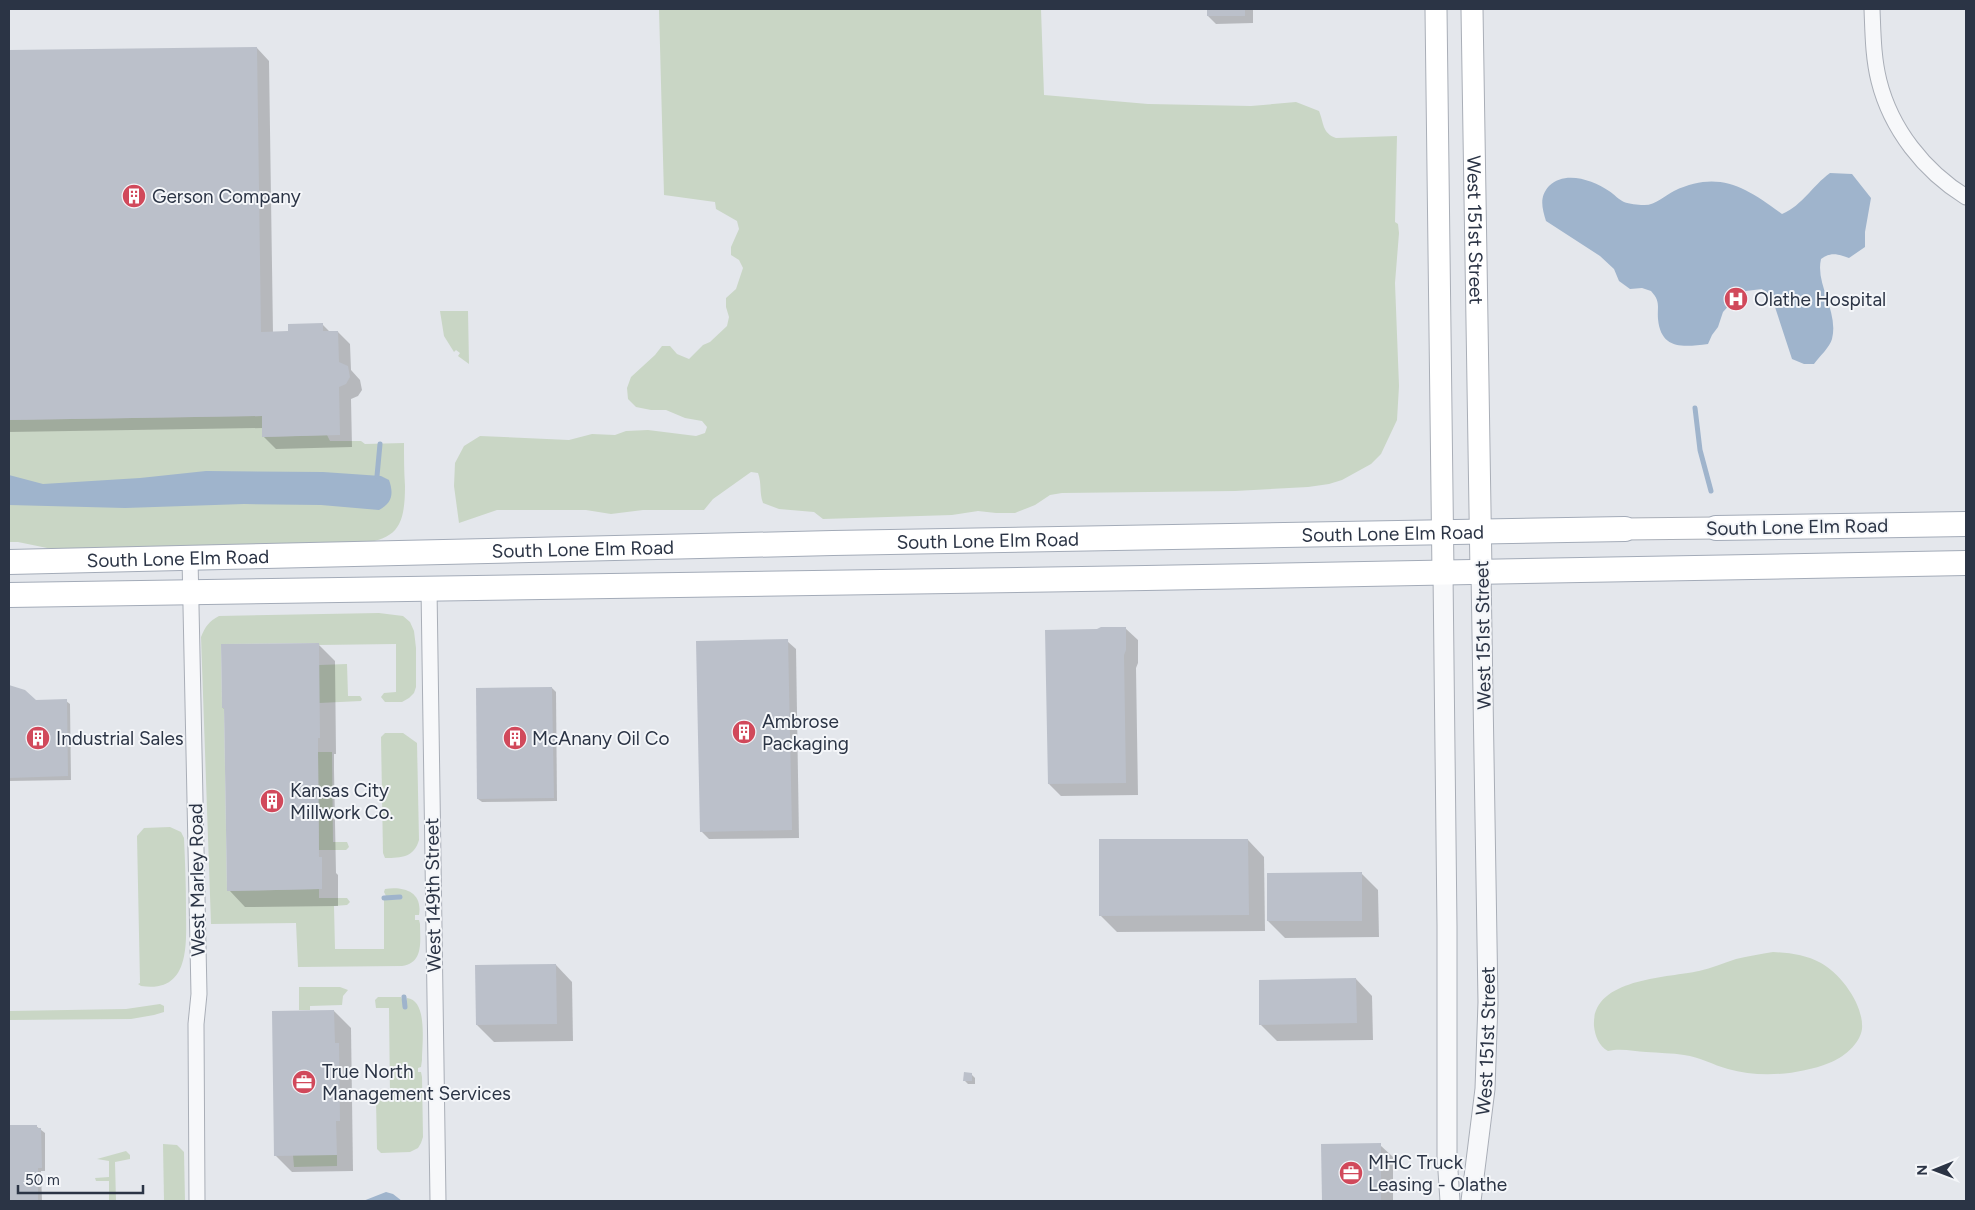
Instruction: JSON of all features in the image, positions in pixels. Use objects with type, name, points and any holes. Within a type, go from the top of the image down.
[{"type":"main road","name":"West 151st Street","points":[[1436,9],[1443,573]]},
{"type":"main road","name":"West 151st Street","points":[[1472,9],[1482,532],[1481,572]]},
{"type":"main road","name":"South Lone Elm Road","points":[[9,562],[833,543],[1966,524]]},
{"type":"main road","name":"South Lone Elm Road","points":[[9,595],[1966,563]]},
{"type":"street","points":[[1872,9],[1873,39],[1879,81],[1886,103],[1896,124],[1923,162],[1939,178],[1966,197]]},
{"type":"street","name":"West Marley Road","points":[[190,558],[199,994],[196,1024],[197,1201]]},
{"type":"street","name":"West 151st Street","points":[[1471,1201],[1485,1089],[1488,1002],[1481,572]]},
{"type":"street","name":"West 151st Street","points":[[1443,573],[1450,1201]]},
{"type":"street","name":"West 149th Street","points":[[429,588],[438,1201]]},
{"type":"green space","points":[[659,9],[1041,9],[1044,95],[1148,104],[1251,106],[1296,102],[1319,111],[1324,127],[1331,136],[1336,138],[1397,136],[1395,222],[1398,224],[1399,233],[1395,283],[1399,386],[1397,420],[1381,454],[1371,464],[1342,480],[1329,484],[1235,491],[1062,493],[1050,495],[1035,505],[1015,513],[978,511],[952,515],[823,519],[814,512],[779,509],[763,503],[758,473],[751,472],[713,499],[704,510],[643,510],[611,514],[586,510],[497,510],[459,523],[454,486],[455,463],[464,446],[480,436],[569,440],[592,434],[615,435],[626,431],[648,430],[696,436],[705,433],[707,427],[702,421],[685,418],[666,410],[636,407],[628,399],[627,388],[631,377],[662,346],[670,346],[677,354],[689,359],[727,326],[729,317],[726,298],[736,289],[743,268],[739,260],[731,255],[731,247],[739,229],[737,221],[716,209],[715,202],[664,195]]},
{"type":"green space","points":[[440,311],[468,311],[469,364],[458,356],[460,353],[456,350],[454,352],[444,336]]},
{"type":"green space","points":[[262,416],[262,437],[327,435],[330,441],[361,441],[365,444],[404,443],[405,501],[400,522],[395,530],[379,540],[352,544],[52,549],[9,542],[9,420]]},
{"type":"green space","points":[[379,613],[403,616],[410,622],[414,631],[416,687],[414,693],[402,702],[385,702],[381,697],[384,693],[396,692],[396,644],[221,644],[227,891],[319,889],[319,898],[347,898],[350,902],[347,905],[334,906],[335,949],[384,949],[384,900],[402,899],[401,895],[386,896],[385,889],[392,888],[411,892],[418,901],[419,915],[415,915],[415,920],[419,920],[420,924],[420,944],[417,956],[409,964],[402,966],[298,967],[296,923],[211,924],[201,637],[208,625],[219,616]]},
{"type":"green space","points":[[347,664],[348,696],[360,696],[361,701],[319,703],[319,665]]},
{"type":"green space","points":[[385,733],[403,733],[417,743],[419,840],[411,853],[397,858],[385,858],[383,853],[381,737]]},
{"type":"green space","points":[[318,752],[332,752],[333,842],[347,842],[349,847],[346,850],[319,850]]},
{"type":"green space","points":[[170,827],[181,832],[184,838],[186,935],[183,962],[178,974],[170,982],[158,986],[141,986],[138,984],[140,983],[137,836],[144,828]]},
{"type":"green space","points":[[1773,952],[1798,955],[1821,963],[1829,968],[1850,991],[1859,1010],[1862,1029],[1858,1040],[1840,1058],[1817,1067],[1792,1073],[1753,1074],[1728,1069],[1696,1057],[1684,1055],[1622,1050],[1608,1051],[1598,1040],[1594,1026],[1596,1010],[1605,998],[1617,989],[1633,983],[1699,971],[1736,959]]},
{"type":"green space","points":[[299,987],[340,987],[348,990],[343,996],[342,1005],[310,1006],[310,1010],[299,1010]]},
{"type":"green space","points":[[378,997],[401,997],[403,1002],[406,1002],[407,998],[414,1001],[421,1014],[423,1034],[422,1060],[418,1072],[421,1072],[422,1077],[423,1137],[418,1148],[410,1152],[381,1153],[377,1149],[376,1100],[378,1098],[390,1097],[389,1008],[376,1008],[375,1000]]},
{"type":"green space","points":[[160,1004],[164,1006],[164,1012],[131,1019],[9,1020],[9,1011],[126,1009]]},
{"type":"green space","points":[[163,1144],[177,1145],[184,1152],[185,1201],[164,1201]]},
{"type":"green space","points":[[126,1151],[130,1155],[130,1159],[115,1162],[116,1201],[109,1201],[109,1181],[96,1181],[95,1178],[109,1177],[109,1161],[97,1159]]},
{"type":"green space","points":[[293,1155],[337,1155],[337,1166],[294,1167]]},
{"type":"water","points":[[1830,173],[1852,174],[1871,198],[1865,232],[1865,247],[1849,258],[1834,254],[1821,259],[1821,279],[1830,308],[1833,329],[1831,342],[1814,364],[1804,364],[1792,359],[1773,301],[1762,289],[1746,291],[1733,301],[1723,312],[1718,327],[1708,344],[1682,346],[1669,341],[1660,329],[1658,304],[1651,291],[1642,288],[1630,289],[1619,281],[1614,269],[1600,256],[1546,221],[1543,207],[1543,198],[1546,190],[1556,181],[1563,178],[1587,180],[1609,191],[1624,202],[1641,205],[1655,202],[1674,191],[1690,185],[1718,182],[1731,184],[1743,189],[1782,214],[1796,206]]},
{"type":"water","points":[[206,471],[323,472],[381,476],[389,480],[391,498],[379,510],[321,505],[244,504],[125,508],[9,505],[9,475],[43,484],[140,478]]},
{"type":"water","points":[[386,1192],[393,1194],[402,1201],[363,1201]]},
{"type":"building","points":[[1207,9],[1245,9],[1245,16],[1207,16]]},
{"type":"building","name":"Gerson Company","points":[[257,47],[261,332],[288,331],[288,324],[323,323],[323,331],[338,331],[339,362],[348,366],[350,377],[346,384],[339,387],[340,435],[262,437],[262,416],[9,420],[9,50]]},
{"type":"building","points":[[1101,627],[1126,627],[1126,650],[1124,655],[1126,783],[1048,784],[1045,630],[1097,629]]},
{"type":"building","name":"Ambrose Packaging","points":[[788,639],[792,830],[700,832],[696,641]]},
{"type":"building","name":"Kansas City Millwork Co.","points":[[319,643],[319,857],[322,857],[322,889],[227,891],[221,644]]},
{"type":"building","name":"Industrial Sales","points":[[9,685],[25,690],[36,700],[67,699],[68,776],[9,778]]},
{"type":"building","name":"McAnany Oil Co","points":[[552,687],[554,798],[477,799],[476,688]]},
{"type":"building","points":[[1099,839],[1248,839],[1249,915],[1099,916]]},
{"type":"building","points":[[1362,872],[1362,921],[1267,921],[1267,873]]},
{"type":"building","points":[[556,964],[557,1024],[476,1025],[475,965]]},
{"type":"building","points":[[1356,978],[1357,1023],[1259,1025],[1259,980]]},
{"type":"building","name":"True North Management Services","points":[[334,1010],[335,1043],[339,1043],[340,1121],[336,1121],[337,1155],[274,1156],[272,1011]]},
{"type":"building","points":[[964,1072],[972,1073],[972,1081],[963,1081]]},
{"type":"building","points":[[9,1125],[37,1125],[37,1128],[41,1128],[42,1168],[38,1168],[38,1201],[9,1201]]},
{"type":"building","name":"MHC Truck Leasing - Olathe","points":[[1381,1143],[1381,1201],[1322,1201],[1321,1144]]},
{"type":"waterway","points":[[1695,408],[1700,450],[1711,491]]},
{"type":"waterway","points":[[377,476],[380,444]]},
{"type":"waterway","points":[[384,898],[400,897]]},
{"type":"waterway","points":[[404,997],[405,1007]]},
{"type":"place","name":"Gerson Company","points":[[134,196]]},
{"type":"place","name":"Olathe Hospital","points":[[1736,299]]},
{"type":"place","name":"Ambrose Packaging","points":[[744,732]]},
{"type":"place","name":"Industrial Sales","points":[[38,738]]},
{"type":"place","name":"McAnany Oil Co","points":[[515,738]]},
{"type":"place","name":"Kansas City Millwork Co.","points":[[272,801]]},
{"type":"place","name":"True North Management Services","points":[[304,1082]]},
{"type":"place","name":"MHC Truck Leasing - Olathe","points":[[1351,1173]]}]
